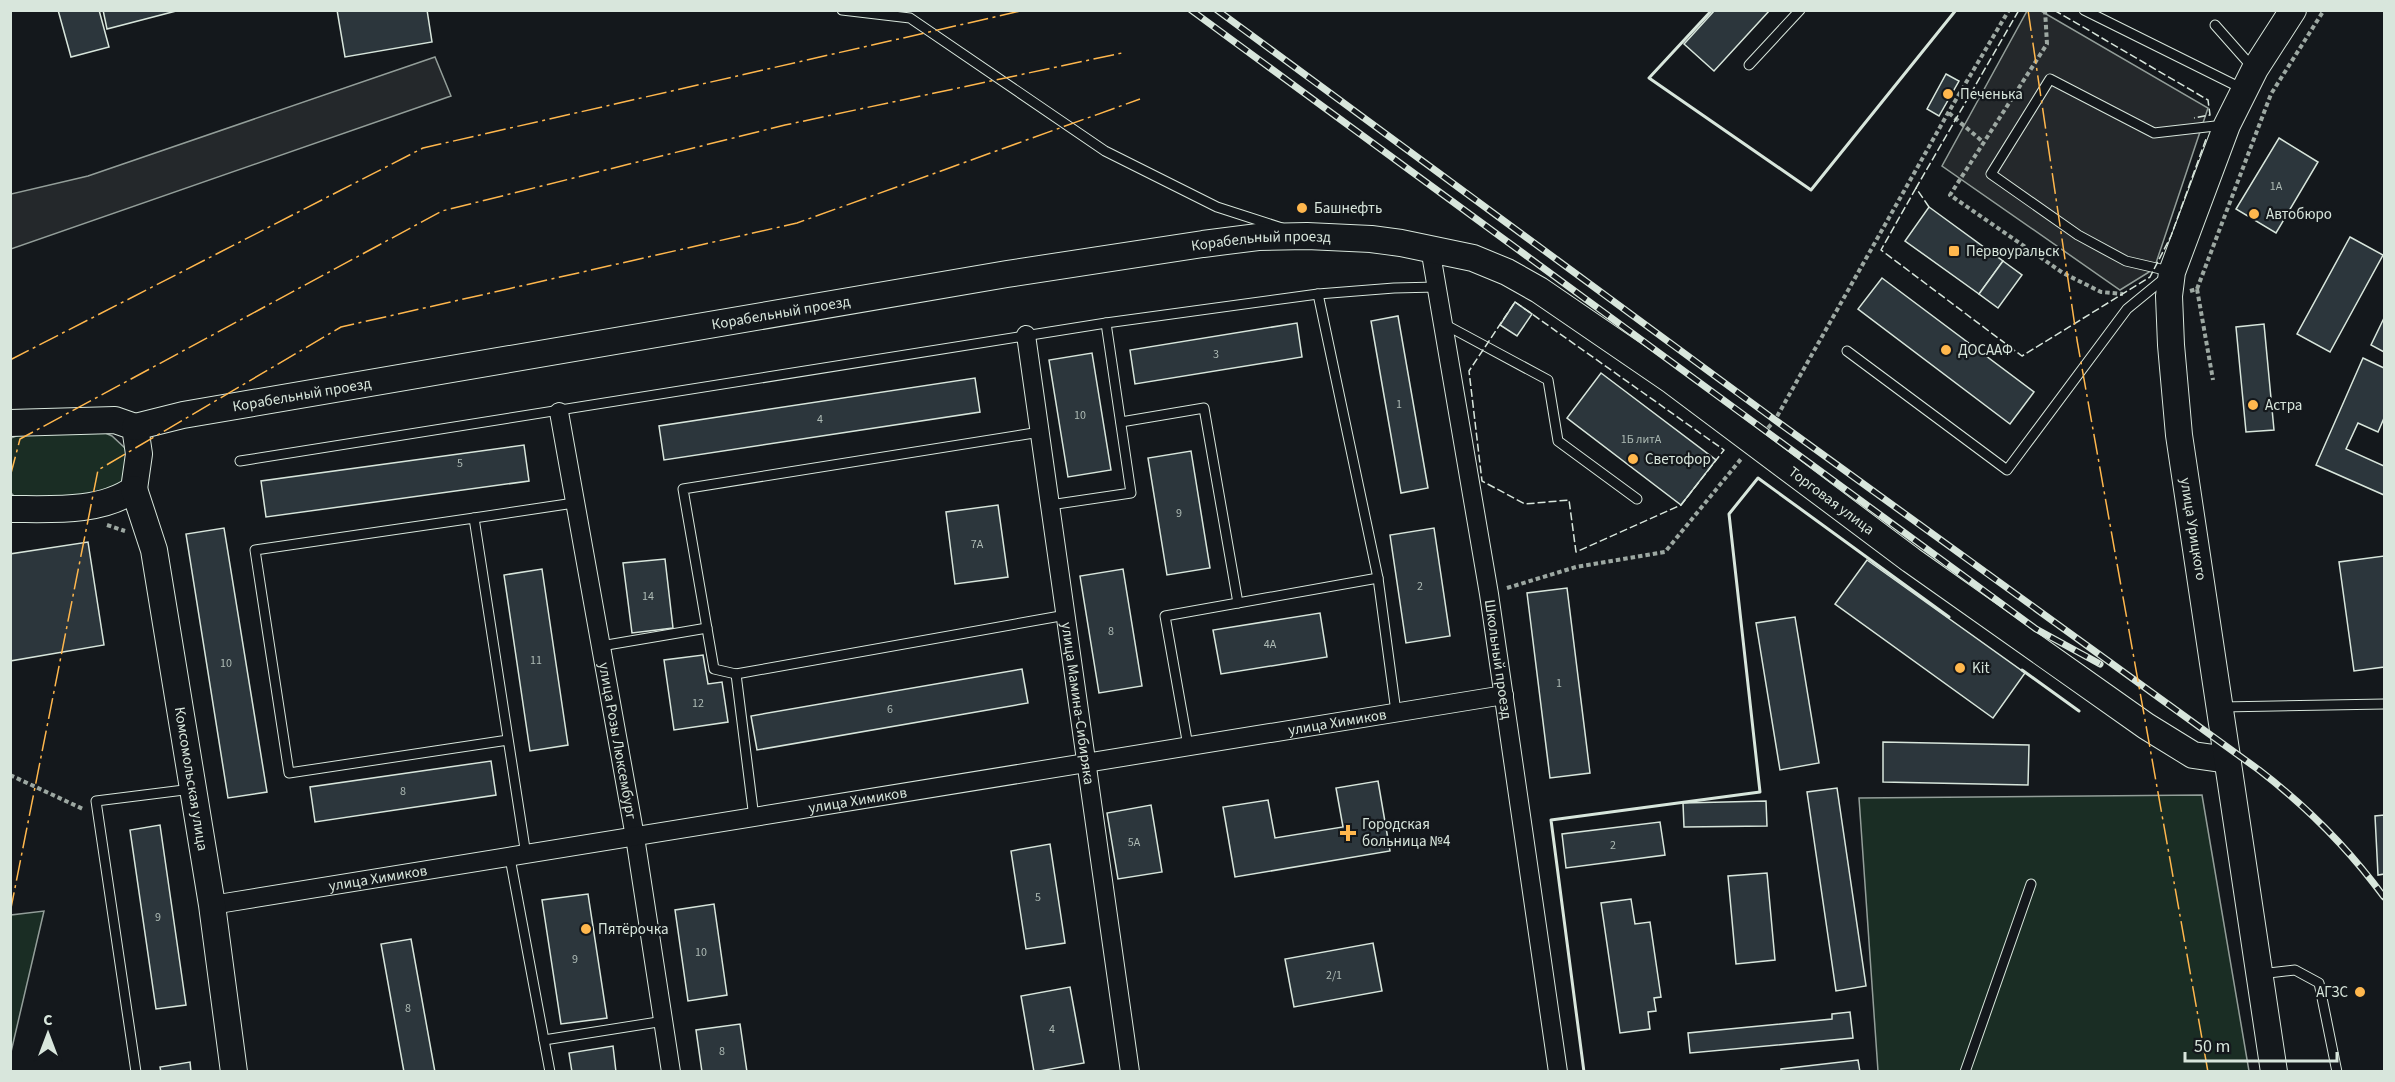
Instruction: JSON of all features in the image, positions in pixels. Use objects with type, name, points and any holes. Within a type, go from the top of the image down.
[{"type":"street","name":"улица Урицкого","points":[[2274,1071],[2179,435],[2169,296],[2172,272],[2227,125],[2250,80],[2293,10]]},
{"type":"street","name":"Корабельный проезд","points":[[135,427],[183,415],[1007,274],[1258,237],[1307,236],[1371,239],[1430,248]]},
{"type":"street","name":"Торговая улица","points":[[1430,248],[1473,258],[1507,272],[1539,290],[1672,381],[1920,567],[2146,726],[2193,755],[2228,760]]},
{"type":"street","name":"Школьный проезд","points":[[1430,248],[1489,594],[1558,1071]]},
{"type":"street","name":"улица Мамина-Сибиряка","points":[[1026,335],[1130,1071]]},
{"type":"street","name":"улица Розы Люксембург","points":[[559,412],[635,837],[671,1071]]},
{"type":"street","points":[[10,423],[115,420],[135,427],[140,454],[134,489],[116,499],[87,505],[10,509]]},
{"type":"street","name":"Комсомольская улица","points":[[134,489],[154,550],[212,905],[234,1071]]},
{"type":"street","name":"улица Химиков","points":[[212,905],[1504,695]]},
{"type":"lane","points":[[842,10],[910,18],[1105,151],[1217,207],[1307,236]]},
{"type":"lane","points":[[1749,65],[1800,10]]},
{"type":"lane","points":[[2084,10],[2250,80]]},
{"type":"lane","points":[[2215,25],[2250,80]]},
{"type":"lane","points":[[2172,272],[2126,261],[2078,235],[1991,174],[2050,79],[2154,133],[2227,125]]},
{"type":"lane","points":[[1847,351],[2007,470],[2127,309],[2172,272]]},
{"type":"lane","points":[[240,461],[559,412],[1106,323],[1318,294],[1437,287]]},
{"type":"lane","points":[[1318,294],[1378,578],[1396,712]]},
{"type":"lane","points":[[1050,505],[1131,493],[1106,323]]},
{"type":"lane","points":[[1444,324],[1548,380],[1558,441],[1638,499]]},
{"type":"lane","points":[[1120,422],[1204,408],[1238,603]]},
{"type":"lane","points":[[1040,432],[683,489],[714,669],[736,674],[1066,615]]},
{"type":"lane","points":[[508,740],[289,773],[255,550],[574,503]]},
{"type":"lane","points":[[474,518],[508,740],[518,857],[550,1071]]},
{"type":"lane","points":[[1188,746],[1165,616],[1378,578]]},
{"type":"lane","points":[[601,646],[707,628]]},
{"type":"lane","points":[[736,674],[754,818]]},
{"type":"lane","points":[[2220,707],[2385,704]]},
{"type":"lane","points":[[136,1071],[96,801],[192,789]]},
{"type":"lane","points":[[1965,1071],[2031,884]]},
{"type":"lane","points":[[2260,974],[2295,970],[2319,983],[2337,1071]]},
{"type":"lane","points":[[544,1040],[664,1021]]},
{"type":"path","points":[[1489,594],[1576,567],[1665,552],[1775,420],[1948,113],[2009,10]]},
{"type":"path","points":[[2045,10],[2047,44],[1950,195],[2063,273]]},
{"type":"path","points":[[2197,289],[2271,94],[2324,10]]},
{"type":"path","points":[[1948,113],[1983,141]]},
{"type":"path","points":[[10,775],[81,809],[98,814]]},
{"type":"green space","points":[[30,431],[101,431],[112,436],[126,449],[130,467],[121,489],[46,501],[14,496],[11,493],[11,438]]},
{"type":"green space","points":[[2202,795],[2249,1071],[1878,1071],[1859,798]]},
{"type":"green space","points":[[44,911],[11,1052],[11,915]]},
{"type":"shaded area","points":[[2027,11],[2041,11],[2208,108],[2154,269],[2120,290],[1942,166]]},
{"type":"shaded area","points":[[435,57],[451,96],[11,249],[11,194],[88,176]]},
{"type":"building","points":[[58,10],[99,10],[109,47],[71,57]]},
{"type":"building","points":[[103,10],[180,10],[107,29]]},
{"type":"building","points":[[337,10],[427,10],[432,42],[345,57]]},
{"type":"building","points":[[1715,10],[1770,10],[1714,71],[1684,44]]},
{"type":"building","points":[[1946,74],[1959,81],[1939,116],[1927,109]]},
{"type":"building","points":[[2279,138],[2318,162],[2276,233],[2236,209]]},
{"type":"building","name":"Первоуральск","points":[[1929,207],[2003,261],[1979,294],[1905,241]]},
{"type":"building","points":[[2350,237],[2383,255],[2330,352],[2297,334]]},
{"type":"building","points":[[2003,261],[2022,275],[1998,308],[1979,294]]},
{"type":"building","name":"ДОСААФ","points":[[1882,278],[2034,392],[2010,424],[1858,309]]},
{"type":"building","points":[[1515,302],[1532,314],[1517,336],[1500,325]]},
{"type":"building","points":[[1398,316],[1428,488],[1401,493],[1371,321]]},
{"type":"building","points":[[2384,318],[2384,352],[2371,345]]},
{"type":"building","points":[[1297,323],[1302,357],[1135,384],[1130,350]]},
{"type":"building","points":[[2264,324],[2274,430],[2246,432],[2236,327]]},
{"type":"building","points":[[1092,353],[1111,470],[1068,477],[1049,360]]},
{"type":"building","points":[[2363,358],[2384,368],[2384,418],[2378,432],[2358,423],[2346,449],[2384,466],[2384,495],[2316,465]]},
{"type":"building","points":[[1601,373],[1716,460],[1681,505],[1567,418]]},
{"type":"building","points":[[975,378],[980,412],[664,460],[659,426]]},
{"type":"building","points":[[524,445],[529,481],[266,517],[261,481]]},
{"type":"building","points":[[1191,451],[1210,568],[1167,575],[1148,458]]},
{"type":"building","points":[[998,505],[1008,577],[955,584],[946,512]]},
{"type":"building","points":[[224,528],[267,792],[228,798],[186,534]]},
{"type":"building","points":[[1434,528],[1450,636],[1406,643],[1390,535]]},
{"type":"building","points":[[88,542],[104,645],[10,661],[10,554]]},
{"type":"building","points":[[2384,556],[2384,667],[2354,671],[2339,562]]},
{"type":"building","points":[[665,559],[673,628],[632,633],[623,563]]},
{"type":"building","points":[[1867,560],[2025,673],[1993,718],[1835,604]]},
{"type":"building","points":[[542,569],[568,745],[530,751],[504,575]]},
{"type":"building","points":[[1123,569],[1142,686],[1099,693],[1080,576]]},
{"type":"building","points":[[1567,588],[1590,773],[1550,778],[1527,593]]},
{"type":"building","points":[[1320,613],[1327,657],[1221,674],[1213,630]]},
{"type":"building","points":[[1795,617],[1819,763],[1780,770],[1756,623]]},
{"type":"building","points":[[703,655],[708,684],[722,682],[728,722],[674,730],[664,660]]},
{"type":"building","points":[[1022,669],[1028,703],[757,750],[751,716]]},
{"type":"building","points":[[1883,742],[2029,745],[2028,785],[1883,782]]},
{"type":"building","points":[[491,761],[496,795],[315,822],[310,787]]},
{"type":"building","name":"Городская больница №4","points":[[1378,781],[1390,851],[1235,877],[1223,807],[1268,800],[1275,838],[1343,827],[1336,788]]},
{"type":"building","points":[[1837,788],[1866,986],[1836,991],[1807,792]]},
{"type":"building","points":[[1766,801],[1767,826],[1684,827],[1683,803]]},
{"type":"building","points":[[1151,805],[1162,872],[1118,879],[1107,813]]},
{"type":"building","points":[[2384,815],[2384,874],[2378,875],[2375,816]]},
{"type":"building","points":[[1660,822],[1665,855],[1566,868],[1562,834]]},
{"type":"building","points":[[160,825],[186,1005],[156,1009],[130,830]]},
{"type":"building","points":[[1050,844],[1065,943],[1026,949],[1011,851]]},
{"type":"building","points":[[1767,873],[1775,960],[1736,964],[1728,876]]},
{"type":"building","points":[[588,894],[607,1018],[561,1024],[542,900]]},
{"type":"building","points":[[1631,899],[1635,924],[1650,922],[1661,997],[1654,998],[1656,1011],[1648,1012],[1650,1029],[1620,1033],[1601,903]]},
{"type":"building","points":[[714,904],[727,995],[688,1001],[675,910]]},
{"type":"building","points":[[411,939],[435,1072],[404,1072],[381,944]]},
{"type":"building","points":[[1373,943],[1382,991],[1294,1007],[1285,959]]},
{"type":"building","points":[[1070,987],[1084,1063],[1034,1072],[1021,996]]},
{"type":"building","points":[[1850,1012],[1853,1038],[1690,1053],[1688,1033],[1832,1019],[1832,1014]]},
{"type":"building","points":[[740,1024],[747,1072],[702,1072],[696,1030]]},
{"type":"building","points":[[613,1046],[616,1072],[572,1072],[569,1053]]},
{"type":"building","points":[[1858,1060],[1860,1072],[1781,1072],[1781,1069]]},
{"type":"building","points":[[190,1062],[191,1072],[161,1072],[160,1067]]},
{"type":"railway","points":[[1191,10],[2036,629],[2100,664]]},
{"type":"railway","points":[[1217,10],[1775,420],[2259,770],[2326,829],[2384,897]]},
{"type":"fence","points":[[1929,207],[1916,188],[2019,10]]},
{"type":"fence","points":[[2054,10],[2208,100],[2210,115],[2194,118]]},
{"type":"fence","points":[[1916,188],[1881,250],[2022,356],[2150,277],[2171,236],[2206,139]]},
{"type":"fence","points":[[1515,302],[1724,450],[1681,505],[1576,552],[1569,500],[1525,504],[1482,481],[1469,371],[1515,302]]},
{"type":"wall","points":[[1712,10],[1649,78],[1811,190],[1956,10]]},
{"type":"wall","points":[[1584,1072],[1551,820],[1760,792],[1729,514],[1758,478],[1949,617]]},
{"type":"wall","points":[[2022,670],[2079,711]]},
{"type":"power","points":[[10,360],[423,148],[1025,10]]},
{"type":"power","points":[[2028,10],[2077,340],[2208,1072]]},
{"type":"power","points":[[10,477],[20,439],[442,211],[785,125],[1122,53]]},
{"type":"power","points":[[10,913],[98,470],[341,327],[797,223],[1140,99]]},
{"type":"place","name":"Печенька","points":[[1948,94]]},
{"type":"place","name":"Башнефть","points":[[1302,208]]},
{"type":"place","name":"Автобюро","points":[[2254,214]]},
{"type":"place","name":"Первоуральск","points":[[1954,251]]},
{"type":"place","name":"ДОСААФ","points":[[1946,350]]},
{"type":"place","name":"Астра","points":[[2253,405]]},
{"type":"place","name":"Светофор","points":[[1633,459]]},
{"type":"place","name":"Kit","points":[[1960,668]]},
{"type":"place","name":"Городская больница №4","points":[[1348,833]]},
{"type":"place","name":"Пятёрочка","points":[[586,929]]},
{"type":"place","name":"АГЗС","points":[[2360,992]]}]
